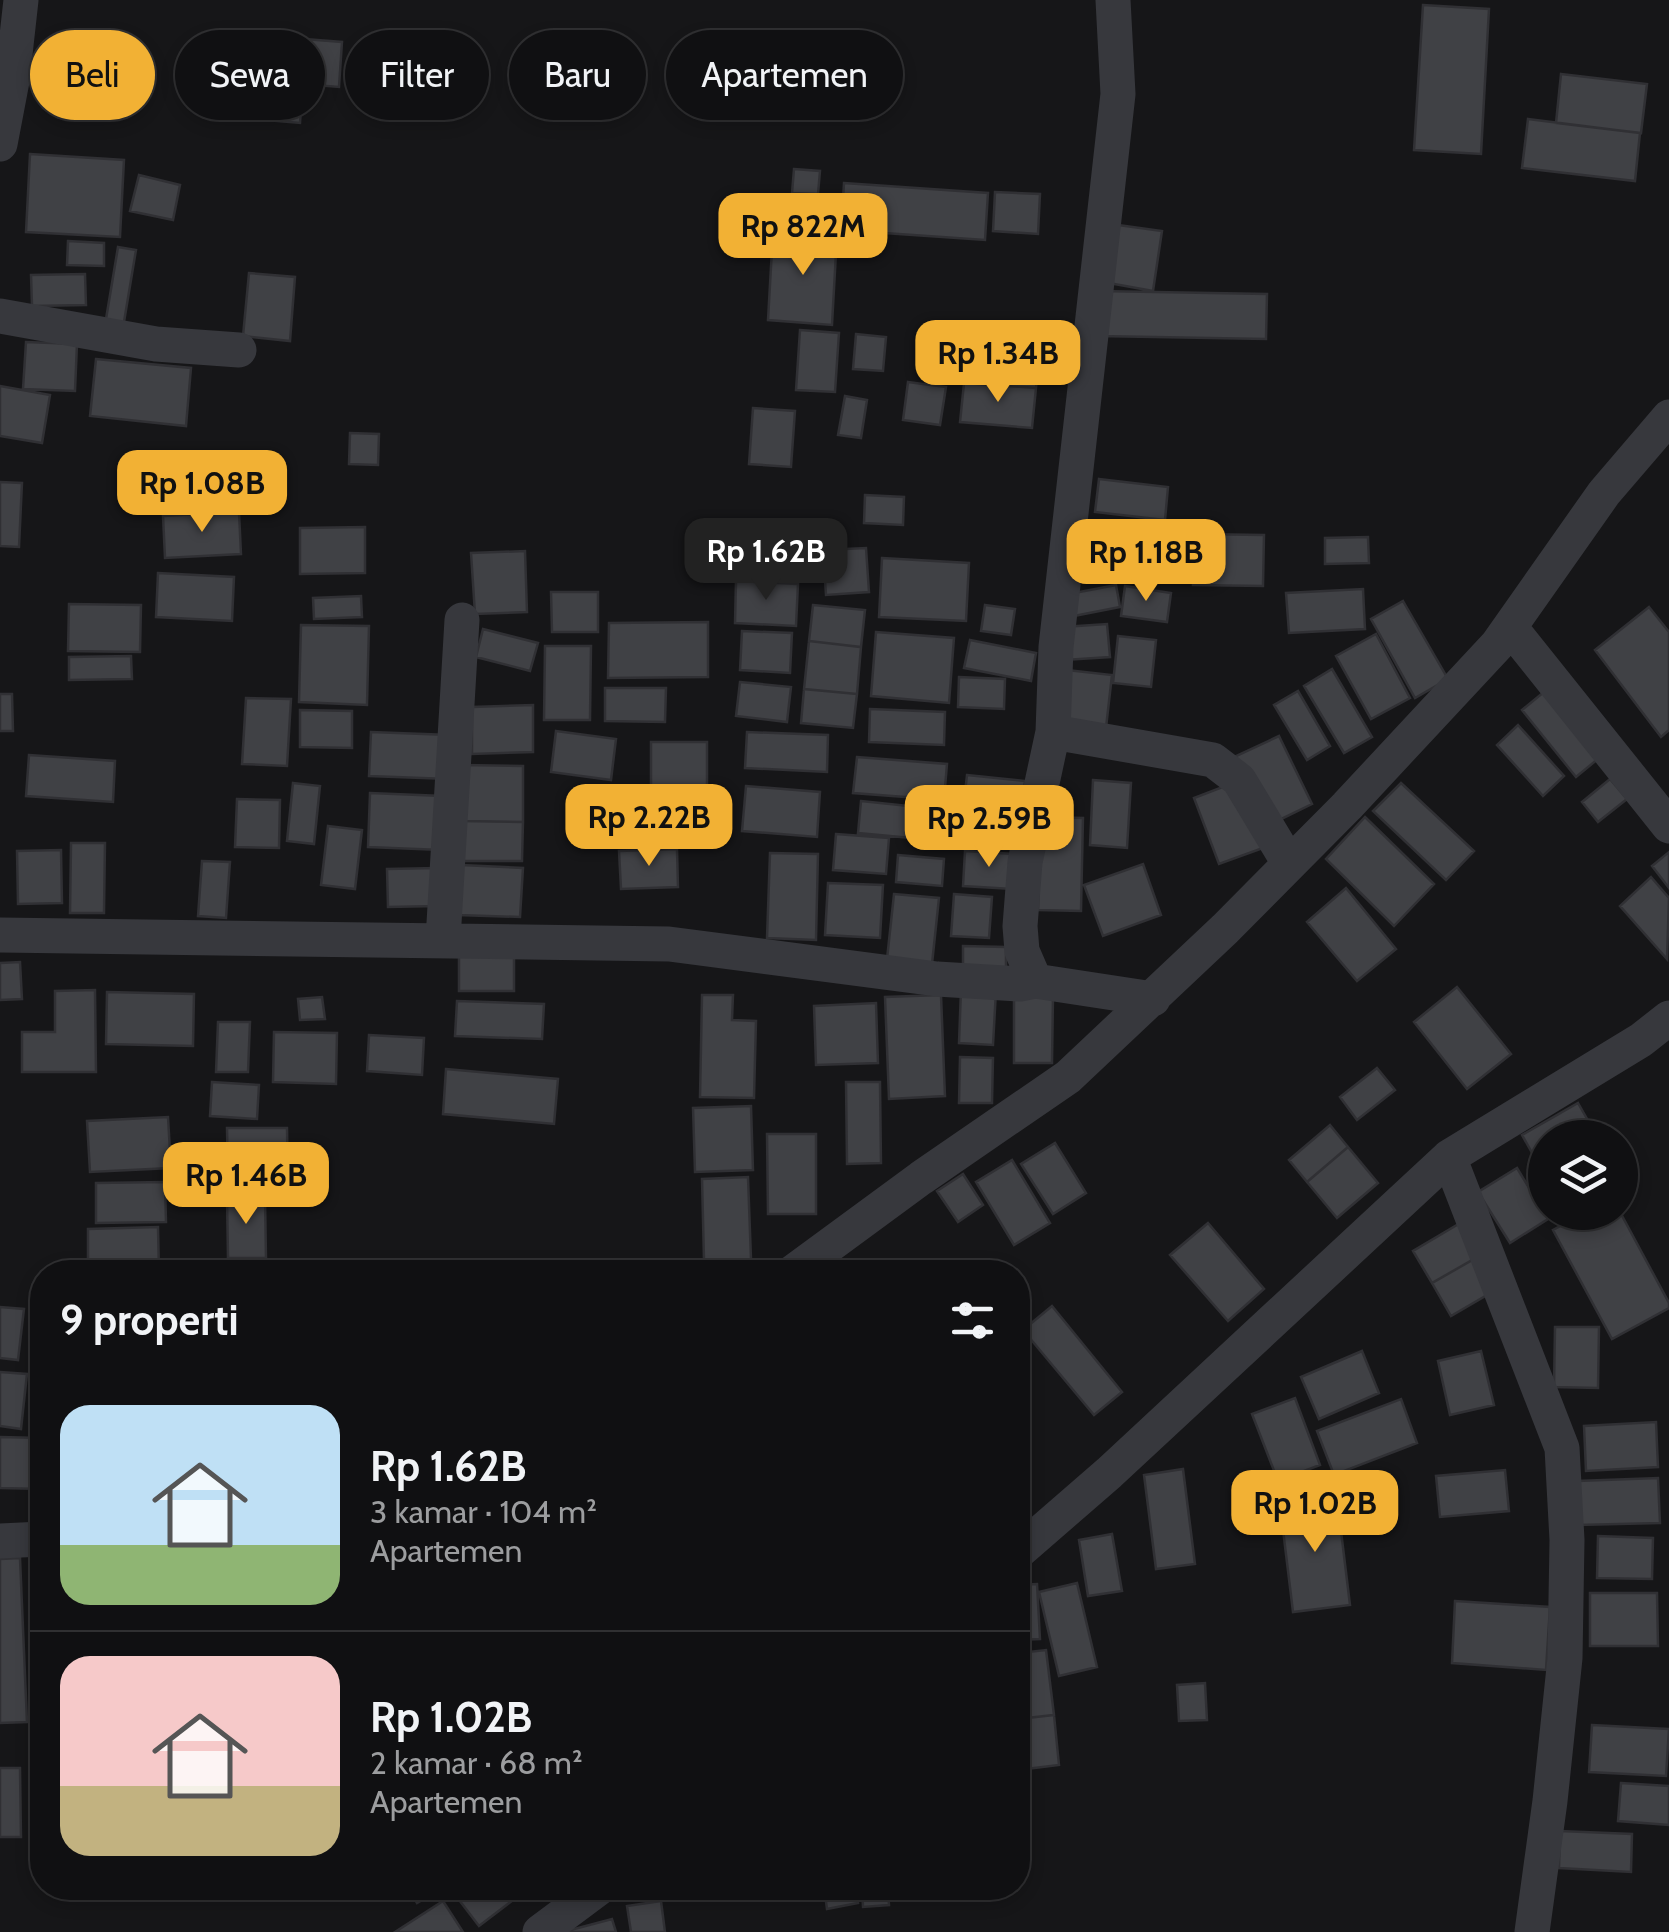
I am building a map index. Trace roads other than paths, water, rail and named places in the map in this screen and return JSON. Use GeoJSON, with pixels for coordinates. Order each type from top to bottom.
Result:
{"type":"FeatureCollection","features":[{"type":"Feature","properties":{"kind":"street"},"geometry":{"type":"LineString","coordinates":[[0,144],[21,0]]}},
{"type":"Feature","properties":{"kind":"street"},"geometry":{"type":"LineString","coordinates":[[1035,981],[1022,951],[1024,862],[1053,732],[1056,647],[1118,94],[1113,0]]}},
{"type":"Feature","properties":{"kind":"street"},"geometry":{"type":"LineString","coordinates":[[0,316],[156,344],[239,350]]}},
{"type":"Feature","properties":{"kind":"street"},"geometry":{"type":"LineString","coordinates":[[810,1260],[1068,1077],[1153,998],[1347,806],[1497,645],[1604,493],[1669,417]]}},
{"type":"Feature","properties":{"kind":"street"},"geometry":{"type":"LineString","coordinates":[[443,940],[462,620]]}},
{"type":"Feature","properties":{"kind":"street"},"geometry":{"type":"LineString","coordinates":[[1510,627],[1669,826]]}},
{"type":"Feature","properties":{"kind":"street"},"geometry":{"type":"LineString","coordinates":[[1053,732],[1212,760],[1240,780],[1288,863]]}},
{"type":"Feature","properties":{"kind":"street"},"geometry":{"type":"LineString","coordinates":[[0,936],[669,944],[937,979],[1020,984],[1035,981],[1153,998]]}},
{"type":"Feature","properties":{"kind":"street"},"geometry":{"type":"LineString","coordinates":[[1030,1541],[1450,1157],[1641,1040],[1669,1018]]}},
{"type":"Feature","properties":{"kind":"street"},"geometry":{"type":"LineString","coordinates":[[1450,1157],[1562,1448],[1567,1540],[1565,1658],[1532,1932]]}},
{"type":"Feature","properties":{"kind":"street"},"geometry":{"type":"LineString","coordinates":[[0,1541],[30,1540]]}},
{"type":"Feature","properties":{"kind":"street"},"geometry":{"type":"LineString","coordinates":[[540,1932],[582,1900]]}}]}
